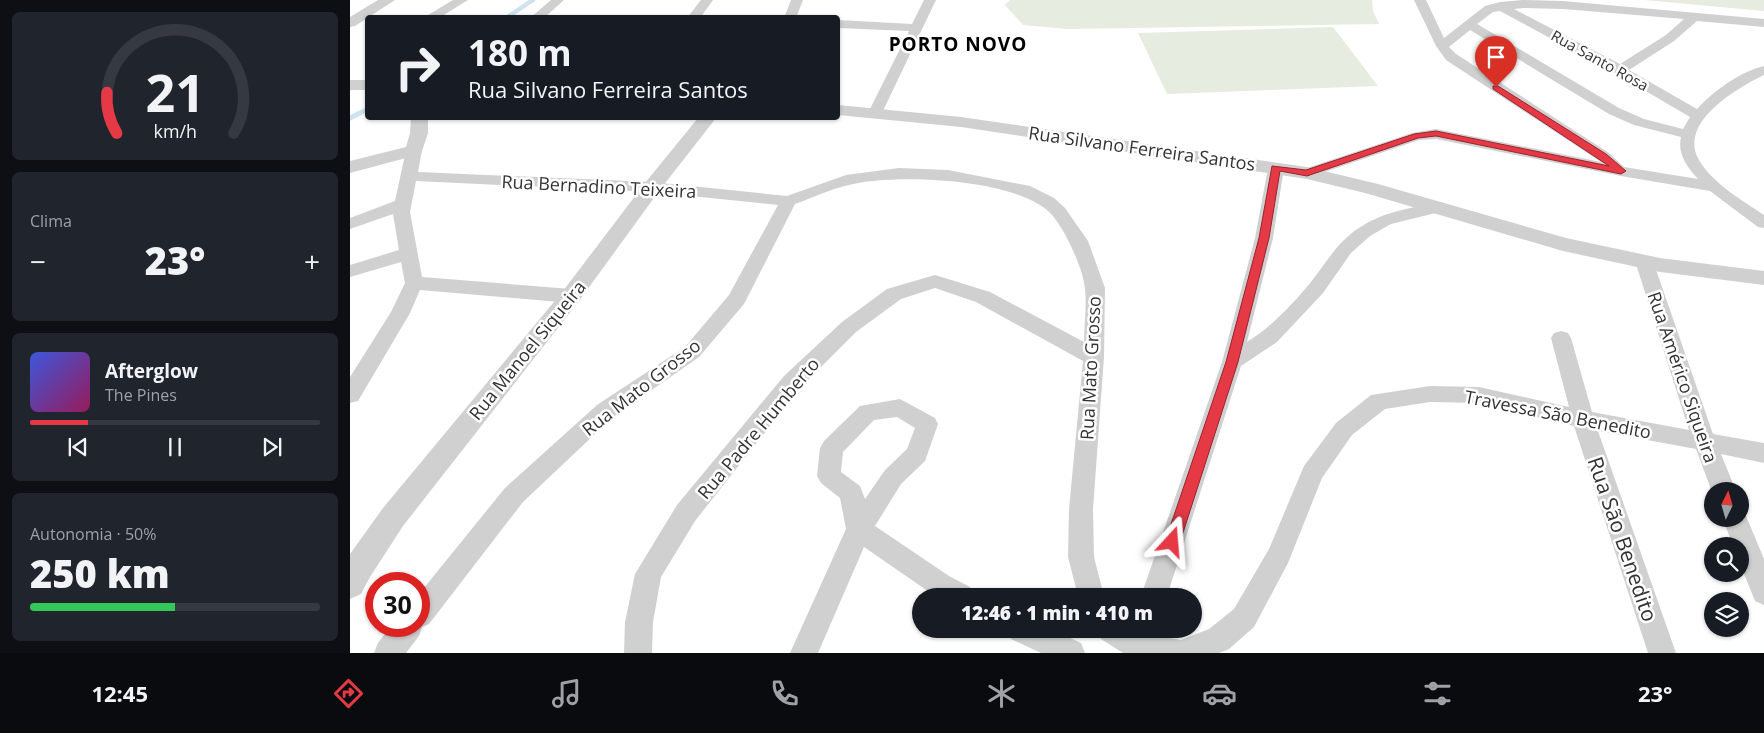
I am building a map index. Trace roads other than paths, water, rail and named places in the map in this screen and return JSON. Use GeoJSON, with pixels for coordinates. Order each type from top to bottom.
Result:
{"type":"FeatureCollection","features":[{"type":"Feature","properties":{"kind":"street"},"geometry":{"type":"LineString","coordinates":[[350,23],[388,0]]}},
{"type":"Feature","properties":{"kind":"street"},"geometry":{"type":"LineString","coordinates":[[434,15],[462,0]]}},
{"type":"Feature","properties":{"kind":"street"},"geometry":{"type":"LineString","coordinates":[[540,15],[558,0]]}},
{"type":"Feature","properties":{"kind":"street"},"geometry":{"type":"LineString","coordinates":[[695,15],[707,0]]}},
{"type":"Feature","properties":{"kind":"street"},"geometry":{"type":"LineString","coordinates":[[791,15],[797,0]]}},
{"type":"Feature","properties":{"kind":"street"},"geometry":{"type":"LineString","coordinates":[[875,113],[930,0]]}},
{"type":"Feature","properties":{"kind":"street"},"geometry":{"type":"LineString","coordinates":[[1420,0],[1442,46],[1451,57],[1465,68],[1603,156],[1621,171]]}},
{"type":"Feature","properties":{"kind":"street"},"geometry":{"type":"LineString","coordinates":[[1442,46],[1489,9],[1523,4],[1556,5],[1764,23]]}},
{"type":"Feature","properties":{"kind":"street","name":"Rua Santo Rosa"},"geometry":{"type":"LineString","coordinates":[[1500,6],[1620,70],[1698,116]]}},
{"type":"Feature","properties":{"kind":"street"},"geometry":{"type":"LineString","coordinates":[[1620,70],[1670,38],[1694,17]]}},
{"type":"Feature","properties":{"kind":"street"},"geometry":{"type":"LineString","coordinates":[[840,24],[917,28]]}},
{"type":"Feature","properties":{"kind":"street"},"geometry":{"type":"LineString","coordinates":[[1468,24],[1614,111],[1639,122],[1689,135]]}},
{"type":"Feature","properties":{"kind":"street"},"geometry":{"type":"LineString","coordinates":[[1764,70],[1734,84],[1698,116],[1689,135],[1687,147],[1691,159],[1714,187],[1764,223]]}},
{"type":"Feature","properties":{"kind":"street"},"geometry":{"type":"LineString","coordinates":[[350,85],[365,85]]}},
{"type":"Feature","properties":{"kind":"street","name":"Rua Silvano Ferreira Santos"},"geometry":{"type":"LineString","coordinates":[[840,110],[960,122],[1307,173],[1371,188],[1563,244],[1644,262],[1764,278]]}},
{"type":"Feature","properties":{"kind":"street"},"geometry":{"type":"LineString","coordinates":[[350,395],[400,313],[414,283],[401,212],[419,133],[419,120]]}},
{"type":"Feature","properties":{"kind":"street","name":"Rua Manoel Siqueira"},"geometry":{"type":"LineString","coordinates":[[350,584],[358,567],[393,517],[571,296],[652,186],[705,120]]}},
{"type":"Feature","properties":{"kind":"street"},"geometry":{"type":"LineString","coordinates":[[1307,173],[1417,136],[1436,134],[1621,171],[1714,187]]}},
{"type":"Feature","properties":{"kind":"street"},"geometry":{"type":"LineString","coordinates":[[350,167],[414,150]]}},
{"type":"Feature","properties":{"kind":"street"},"geometry":{"type":"LineString","coordinates":[[1157,588],[1232,362],[1264,238],[1276,168]]}},
{"type":"Feature","properties":{"kind":"street","name":"Rua Mato Grosso"},"geometry":{"type":"LineString","coordinates":[[430,601],[514,495],[605,411],[692,352],[737,300],[788,201],[846,180],[899,173],[948,175],[1033,194],[1048,202],[1059,212],[1079,241],[1095,288],[1094,357],[1080,509],[1081,557],[1089,588]]}},
{"type":"Feature","properties":{"kind":"street","name":"Rua Bernadino Teixeira"},"geometry":{"type":"LineString","coordinates":[[409,176],[652,186],[788,201]]}},
{"type":"Feature","properties":{"kind":"street"},"geometry":{"type":"LineString","coordinates":[[350,224],[403,204]]}},
{"type":"Feature","properties":{"kind":"street"},"geometry":{"type":"LineString","coordinates":[[1232,362],[1270,337],[1316,288],[1345,249],[1364,232],[1384,220],[1438,207]]}},
{"type":"Feature","properties":{"kind":"street"},"geometry":{"type":"LineString","coordinates":[[350,271],[409,253]]}},
{"type":"Feature","properties":{"kind":"street","name":"Rua Américo Siqueira"},"geometry":{"type":"LineString","coordinates":[[1644,262],[1704,441],[1720,482]]}},
{"type":"Feature","properties":{"kind":"street","name":"Rua Padre Humberto"},"geometry":{"type":"LineString","coordinates":[[638,653],[639,622],[648,574],[686,513],[792,382],[849,327],[894,294],[935,281],[983,297],[1094,357]]}},
{"type":"Feature","properties":{"kind":"street"},"geometry":{"type":"LineString","coordinates":[[414,283],[571,296]]}},
{"type":"Feature","properties":{"kind":"street","name":"Rua São Benedito"},"geometry":{"type":"LineString","coordinates":[[1561,338],[1583,419],[1662,653]]}},
{"type":"Feature","properties":{"kind":"street","name":"Travessa São Benedito"},"geometry":{"type":"LineString","coordinates":[[1185,653],[1219,639],[1244,618],[1280,555],[1312,473],[1344,429],[1379,401],[1430,394],[1479,395],[1583,419],[1764,453]]}},
{"type":"Feature","properties":{"kind":"street"},"geometry":{"type":"LineString","coordinates":[[804,653],[859,528],[894,477],[917,454],[928,424],[900,408],[868,412],[832,448],[830,476],[851,493],[859,528],[944,588]]}},
{"type":"Feature","properties":{"kind":"street"},"geometry":{"type":"LineString","coordinates":[[1739,528],[1764,592]]}},
{"type":"Feature","properties":{"kind":"street"},"geometry":{"type":"LineString","coordinates":[[388,653],[401,637]]}},
{"type":"Feature","properties":{"kind":"street"},"geometry":{"type":"LineString","coordinates":[[1040,638],[1071,653]]}},
{"type":"Feature","properties":{"kind":"street"},"geometry":{"type":"LineString","coordinates":[[1138,643],[1178,653]]}},
{"type":"Feature","properties":{"kind":"waterway"},"geometry":{"type":"LineString","coordinates":[[510,15],[533,0]]}},
{"type":"Feature","properties":{"kind":"waterway"},"geometry":{"type":"LineString","coordinates":[[350,118],[365,110]]}},
{"type":"Feature","properties":{"kind":"district","name":"PORTO NOVO"},"geometry":{"type":"Point","coordinates":[958,44]}}]}
